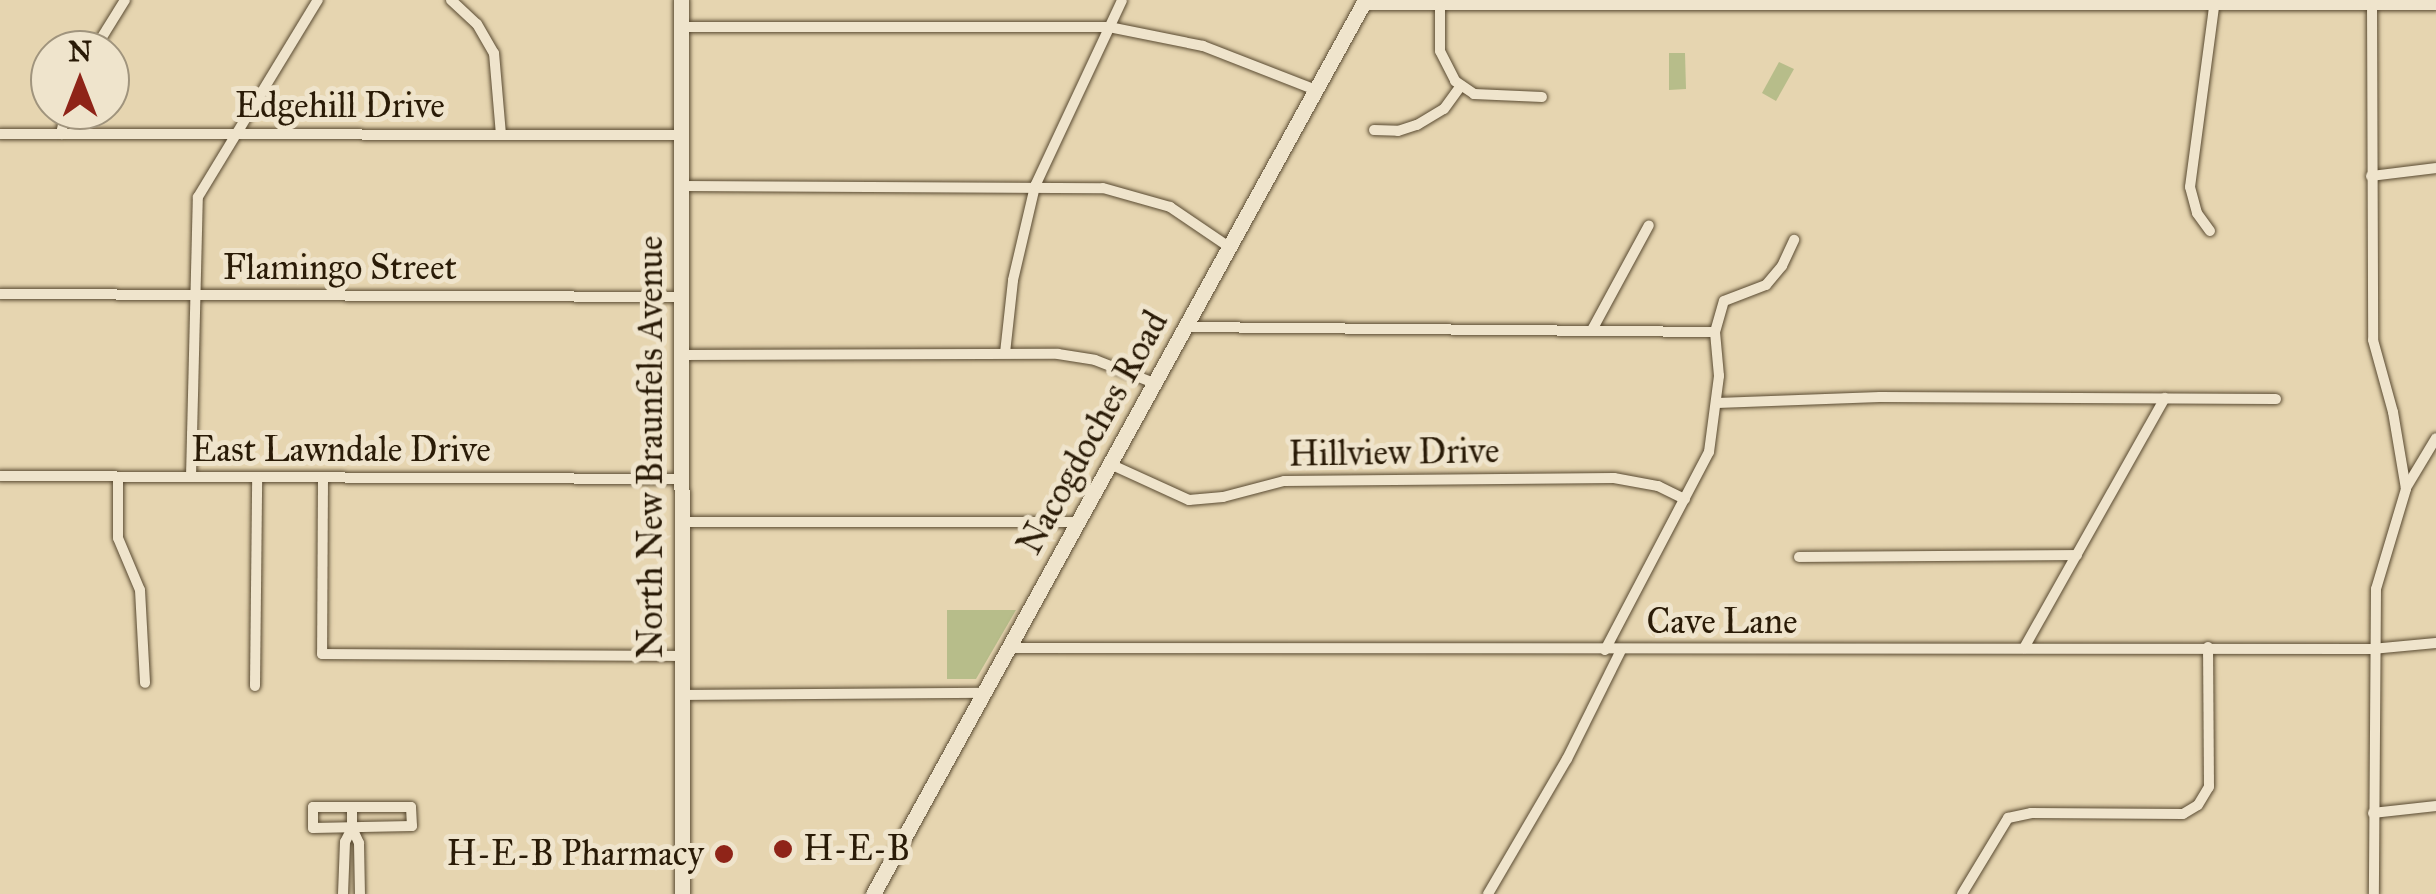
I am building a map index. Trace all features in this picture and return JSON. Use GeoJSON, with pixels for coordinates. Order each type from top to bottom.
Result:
{"type":"FeatureCollection","features":[{"type":"Feature","properties":{"kind":"main road","name":"North New Braunfels Avenue"},"geometry":{"type":"LineString","coordinates":[[681,0],[682,894]]}},
{"type":"Feature","properties":{"kind":"main road","name":"Nacogdoches Road"},"geometry":{"type":"LineString","coordinates":[[873,894],[1364,3]]}},
{"type":"Feature","properties":{"kind":"street"},"geometry":{"type":"LineString","coordinates":[[106,30],[125,0]]}},
{"type":"Feature","properties":{"kind":"street"},"geometry":{"type":"LineString","coordinates":[[191,477],[192,295],[198,198],[318,0]]}},
{"type":"Feature","properties":{"kind":"street"},"geometry":{"type":"LineString","coordinates":[[451,0],[477,24],[494,52],[501,134]]}},
{"type":"Feature","properties":{"kind":"street"},"geometry":{"type":"LineString","coordinates":[[1005,353],[1013,280],[1036,186],[1122,0]]}},
{"type":"Feature","properties":{"kind":"street"},"geometry":{"type":"LineString","coordinates":[[1364,3],[2436,5]]}},
{"type":"Feature","properties":{"kind":"street"},"geometry":{"type":"LineString","coordinates":[[2372,4],[2374,350],[2394,412],[2406,489]]}},
{"type":"Feature","properties":{"kind":"street"},"geometry":{"type":"LineString","coordinates":[[2207,5],[2190,176],[2192,202],[2210,230]]}},
{"type":"Feature","properties":{"kind":"street"},"geometry":{"type":"LineString","coordinates":[[1440,6],[1440,51],[1444,65],[1461,86],[1489,96],[1542,97]]}},
{"type":"Feature","properties":{"kind":"street"},"geometry":{"type":"LineString","coordinates":[[681,28],[1109,27],[1204,46],[1316,90]]}},
{"type":"Feature","properties":{"kind":"street"},"geometry":{"type":"LineString","coordinates":[[1374,130],[1398,131],[1417,125],[1444,108],[1461,86]]}},
{"type":"Feature","properties":{"kind":"street"},"geometry":{"type":"LineString","coordinates":[[61,134],[62,130]]}},
{"type":"Feature","properties":{"kind":"street","name":"Edgehill Drive"},"geometry":{"type":"LineString","coordinates":[[0,134],[680,135]]}},
{"type":"Feature","properties":{"kind":"street"},"geometry":{"type":"LineString","coordinates":[[2372,176],[2436,168]]}},
{"type":"Feature","properties":{"kind":"street"},"geometry":{"type":"LineString","coordinates":[[682,186],[1104,188],[1148,198],[1190,218],[1229,247]]}},
{"type":"Feature","properties":{"kind":"street"},"geometry":{"type":"LineString","coordinates":[[1592,330],[1649,225]]}},
{"type":"Feature","properties":{"kind":"street"},"geometry":{"type":"LineString","coordinates":[[1605,650],[1710,452],[1719,356],[1715,332],[1724,302],[1766,285],[1782,266],[1794,240]]}},
{"type":"Feature","properties":{"kind":"street","name":"Flamingo Street"},"geometry":{"type":"LineString","coordinates":[[0,294],[680,297]]}},
{"type":"Feature","properties":{"kind":"street"},"geometry":{"type":"LineString","coordinates":[[1186,327],[1715,332]]}},
{"type":"Feature","properties":{"kind":"street"},"geometry":{"type":"LineString","coordinates":[[680,354],[1077,356],[1154,383]]}},
{"type":"Feature","properties":{"kind":"street"},"geometry":{"type":"LineString","coordinates":[[1716,404],[1880,397],[2276,399]]}},
{"type":"Feature","properties":{"kind":"street"},"geometry":{"type":"LineString","coordinates":[[2024,648],[2165,398]]}},
{"type":"Feature","properties":{"kind":"street"},"geometry":{"type":"LineString","coordinates":[[2374,894],[2372,649],[2379,573],[2406,489],[2436,438]]}},
{"type":"Feature","properties":{"kind":"street","name":"Hillview Drive"},"geometry":{"type":"LineString","coordinates":[[1110,464],[1190,500],[1223,497],[1284,481],[1594,478],[1634,480],[1685,499]]}},
{"type":"Feature","properties":{"kind":"street","name":"East Lawndale Drive"},"geometry":{"type":"LineString","coordinates":[[0,476],[681,479]]}},
{"type":"Feature","properties":{"kind":"street"},"geometry":{"type":"LineString","coordinates":[[118,477],[118,538],[140,590],[145,683]]}},
{"type":"Feature","properties":{"kind":"street"},"geometry":{"type":"LineString","coordinates":[[255,686],[257,478]]}},
{"type":"Feature","properties":{"kind":"street"},"geometry":{"type":"LineString","coordinates":[[323,478],[322,654],[682,656]]}},
{"type":"Feature","properties":{"kind":"street"},"geometry":{"type":"LineString","coordinates":[[681,522],[1078,522]]}},
{"type":"Feature","properties":{"kind":"street"},"geometry":{"type":"LineString","coordinates":[[1799,557],[2077,556]]}},
{"type":"Feature","properties":{"kind":"street","name":"Cave Lane"},"geometry":{"type":"LineString","coordinates":[[1008,648],[2372,649],[2436,643]]}},
{"type":"Feature","properties":{"kind":"street"},"geometry":{"type":"LineString","coordinates":[[1962,894],[2008,818],[2031,813],[2183,814],[2198,806],[2209,787],[2208,647]]}},
{"type":"Feature","properties":{"kind":"street"},"geometry":{"type":"LineString","coordinates":[[1488,894],[1567,758],[1621,650]]}},
{"type":"Feature","properties":{"kind":"street"},"geometry":{"type":"LineString","coordinates":[[681,695],[984,693]]}},
{"type":"Feature","properties":{"kind":"street"},"geometry":{"type":"LineString","coordinates":[[2373,813],[2436,806]]}},
{"type":"Feature","properties":{"kind":"street"},"geometry":{"type":"LineString","coordinates":[[313,807],[352,807],[411,807],[412,826],[313,828],[313,807]]}},
{"type":"Feature","properties":{"kind":"street"},"geometry":{"type":"LineString","coordinates":[[343,894],[352,807]]}},
{"type":"Feature","properties":{"kind":"street"},"geometry":{"type":"LineString","coordinates":[[387,807],[388,828]]}},
{"type":"Feature","properties":{"kind":"street"},"geometry":{"type":"LineString","coordinates":[[352,828],[359,842],[360,894]]}},
{"type":"Feature","properties":{"kind":"street"},"geometry":{"type":"LineString","coordinates":[[344,858],[359,859]]}},
{"type":"Feature","properties":{"kind":"green space"},"geometry":{"type":"Polygon","coordinates":[[[1669,53],[1685,53],[1686,89],[1669,90],[1669,53]]]}},
{"type":"Feature","properties":{"kind":"green space"},"geometry":{"type":"Polygon","coordinates":[[[1779,62],[1794,69],[1776,101],[1762,93],[1779,62]]]}},
{"type":"Feature","properties":{"kind":"green space"},"geometry":{"type":"Polygon","coordinates":[[[947,610],[1016,610],[976,679],[947,679],[947,610]]]}},
{"type":"Feature","properties":{"kind":"place","name":"H-E-B"},"geometry":{"type":"Point","coordinates":[783,849]}},
{"type":"Feature","properties":{"kind":"place","name":"H-E-B Pharmacy"},"geometry":{"type":"Point","coordinates":[724,854]}}]}
